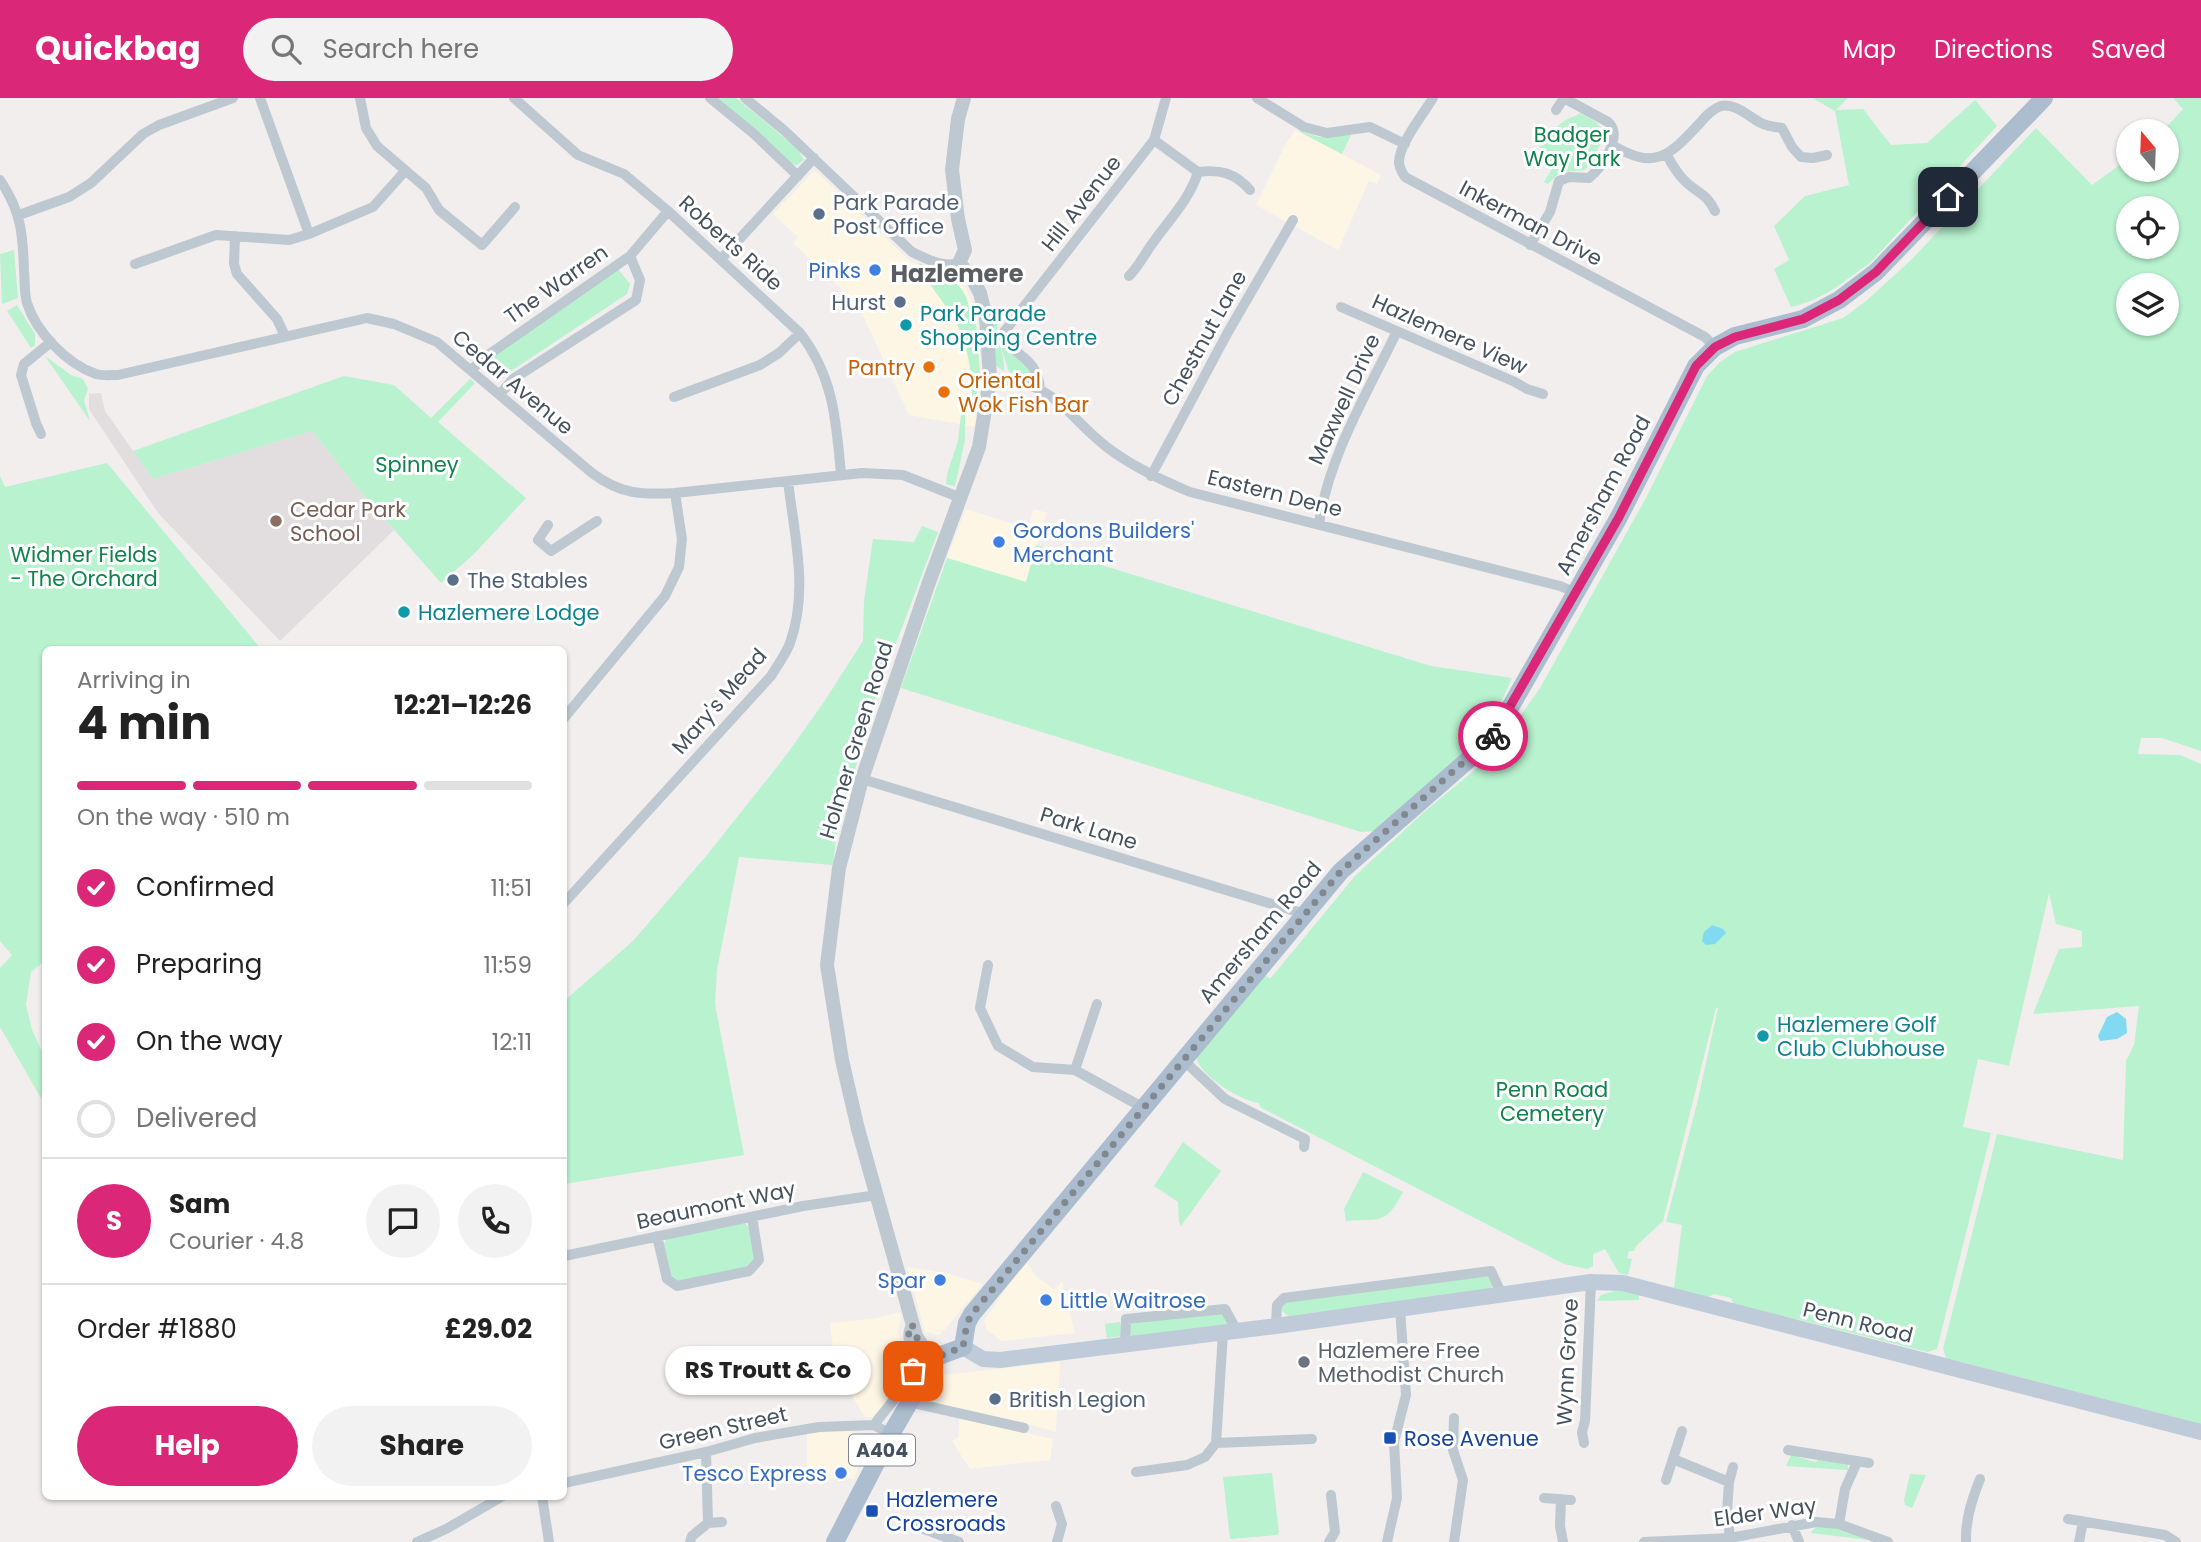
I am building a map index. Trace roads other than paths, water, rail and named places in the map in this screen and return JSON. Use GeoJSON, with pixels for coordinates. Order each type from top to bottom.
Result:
{"type":"FeatureCollection","features":[{"type":"Feature","properties":{"kind":"main road","name":"Amersham Road"},"geometry":{"type":"LineString","coordinates":[[963,1347],[967,1323],[972,1314],[1341,871],[1492,739],[1577,593],[1696,366],[1715,347],[1735,337],[1803,319],[1839,300],[1876,272],[2044,98]]}},
{"type":"Feature","properties":{"kind":"main road","name":"Penn Road"},"geometry":{"type":"LineString","coordinates":[[963,1347],[983,1359],[1000,1360],[1276,1326],[1591,1282],[1623,1283],[2201,1432]]}},
{"type":"Feature","properties":{"kind":"main road"},"geometry":{"type":"LineString","coordinates":[[931,1359],[963,1347]]}},
{"type":"Feature","properties":{"kind":"main road","name":"A404"},"geometry":{"type":"LineString","coordinates":[[835,1542],[891,1433],[928,1372],[931,1359]]}},
{"type":"Feature","properties":{"kind":"street"},"geometry":{"type":"LineString","coordinates":[[19,215],[69,197],[91,183],[143,134],[159,125],[233,98]]}},
{"type":"Feature","properties":{"kind":"street"},"geometry":{"type":"LineString","coordinates":[[260,98],[309,234]]}},
{"type":"Feature","properties":{"kind":"street"},"geometry":{"type":"LineString","coordinates":[[360,98],[366,128],[377,146],[426,188],[439,210],[480,248],[514,207]]}},
{"type":"Feature","properties":{"kind":"street","name":"Roberts Ride"},"geometry":{"type":"LineString","coordinates":[[514,98],[578,155],[624,174],[800,333],[816,354],[829,386],[841,474]]}},
{"type":"Feature","properties":{"kind":"street"},"geometry":{"type":"LineString","coordinates":[[710,98],[754,134],[798,176]]}},
{"type":"Feature","properties":{"kind":"street"},"geometry":{"type":"LineString","coordinates":[[745,98],[912,252],[933,262],[946,264],[959,263],[965,250],[952,170],[958,119],[964,98]]}},
{"type":"Feature","properties":{"kind":"street","name":"Hill Avenue"},"geometry":{"type":"LineString","coordinates":[[1040,390],[1039,374],[1005,342],[1004,332],[1154,140],[1166,98]]}},
{"type":"Feature","properties":{"kind":"street"},"geometry":{"type":"LineString","coordinates":[[1257,98],[1304,127],[1327,133],[1370,127],[1405,144],[1433,98]]}},
{"type":"Feature","properties":{"kind":"street"},"geometry":{"type":"LineString","coordinates":[[1530,245],[1550,212],[1559,181],[1569,177],[1588,178],[1595,173],[1612,145],[1615,134],[1613,126],[1608,122],[1564,98],[1556,110]]}},
{"type":"Feature","properties":{"kind":"street"},"geometry":{"type":"LineString","coordinates":[[1612,145],[1632,157],[1654,158],[1667,155],[1711,111],[1723,106],[1733,107],[1763,125],[1782,128],[1792,148],[1801,157],[1827,155]]}},
{"type":"Feature","properties":{"kind":"street"},"geometry":{"type":"LineString","coordinates":[[1154,140],[1198,172],[1218,169],[1251,190]]}},
{"type":"Feature","properties":{"kind":"street","name":"Inkerman Drive"},"geometry":{"type":"LineString","coordinates":[[1405,144],[1399,160],[1405,177],[1705,337],[1715,347]]}},
{"type":"Feature","properties":{"kind":"street"},"geometry":{"type":"LineString","coordinates":[[1667,155],[1672,166],[1688,184],[1708,198],[1714,211]]}},
{"type":"Feature","properties":{"kind":"street"},"geometry":{"type":"LineString","coordinates":[[721,259],[814,159]]}},
{"type":"Feature","properties":{"kind":"street"},"geometry":{"type":"LineString","coordinates":[[135,264],[216,235],[289,240],[309,234],[373,207],[405,171]]}},
{"type":"Feature","properties":{"kind":"street"},"geometry":{"type":"LineString","coordinates":[[1129,276],[1140,265],[1194,186],[1198,172]]}},
{"type":"Feature","properties":{"kind":"street","name":"Cedar Avenue"},"geometry":{"type":"LineString","coordinates":[[0,180],[12,197],[19,215],[26,300],[34,320],[65,355],[98,375],[118,375],[367,318],[394,324],[438,342],[606,483],[621,490],[645,495],[674,493],[862,472],[902,475],[961,498]]}},
{"type":"Feature","properties":{"kind":"street","name":"The Warren"},"geometry":{"type":"LineString","coordinates":[[472,369],[630,256],[668,211]]}},
{"type":"Feature","properties":{"kind":"street","name":"Chestnut Lane"},"geometry":{"type":"LineString","coordinates":[[1151,476],[1228,332],[1293,220]]}},
{"type":"Feature","properties":{"kind":"street"},"geometry":{"type":"LineString","coordinates":[[235,236],[234,264],[237,274],[277,319],[285,335]]}},
{"type":"Feature","properties":{"kind":"street","name":"The Warren"},"geometry":{"type":"LineString","coordinates":[[500,394],[513,379],[636,300],[640,280],[630,256]]}},
{"type":"Feature","properties":{"kind":"street","name":"Holmer Green Road"},"geometry":{"type":"LineString","coordinates":[[931,1359],[916,1336],[912,1324],[877,1195],[842,1060],[827,965],[839,868],[862,779],[979,447],[990,378],[986,317],[980,293],[971,276],[959,263]]}},
{"type":"Feature","properties":{"kind":"street","name":"Hazlemere View"},"geometry":{"type":"LineString","coordinates":[[1341,307],[1527,389],[1544,394]]}},
{"type":"Feature","properties":{"kind":"street","name":"Maxwell Drive"},"geometry":{"type":"LineString","coordinates":[[1319,524],[1322,500],[1332,467],[1397,331]]}},
{"type":"Feature","properties":{"kind":"street"},"geometry":{"type":"LineString","coordinates":[[674,397],[760,365],[779,353],[800,333]]}},
{"type":"Feature","properties":{"kind":"street"},"geometry":{"type":"LineString","coordinates":[[41,434],[21,375],[24,364],[51,342]]}},
{"type":"Feature","properties":{"kind":"street","name":"Eastern Dene"},"geometry":{"type":"LineString","coordinates":[[990,378],[1009,379],[1040,390],[1061,403],[1107,447],[1151,476],[1190,492],[1560,586],[1577,593]]}},
{"type":"Feature","properties":{"kind":"street","name":"Mary's Mead"},"geometry":{"type":"LineString","coordinates":[[567,900],[771,676],[790,645],[799,608],[800,584],[788,481]]}},
{"type":"Feature","properties":{"kind":"street"},"geometry":{"type":"LineString","coordinates":[[567,714],[665,596],[679,567],[682,539],[674,493]]}},
{"type":"Feature","properties":{"kind":"street"},"geometry":{"type":"LineString","coordinates":[[548,525],[538,540],[551,551],[597,521]]}},
{"type":"Feature","properties":{"kind":"street","name":"Park Lane"},"geometry":{"type":"LineString","coordinates":[[862,779],[1305,914]]}},
{"type":"Feature","properties":{"kind":"street"},"geometry":{"type":"LineString","coordinates":[[988,965],[980,1008],[998,1046],[1033,1067],[1075,1070],[1142,1107]]}},
{"type":"Feature","properties":{"kind":"street"},"geometry":{"type":"LineString","coordinates":[[1075,1070],[1097,1004]]}},
{"type":"Feature","properties":{"kind":"street"},"geometry":{"type":"LineString","coordinates":[[1182,1059],[1225,1099],[1305,1139],[1304,1147]]}},
{"type":"Feature","properties":{"kind":"street","name":"Beaumont Way"},"geometry":{"type":"LineString","coordinates":[[567,1255],[803,1206],[877,1195]]}},
{"type":"Feature","properties":{"kind":"street"},"geometry":{"type":"LineString","coordinates":[[657,1236],[667,1279],[677,1286],[749,1271],[759,1260],[752,1217]]}},
{"type":"Feature","properties":{"kind":"street"},"geometry":{"type":"LineString","coordinates":[[1276,1326],[1277,1305],[1283,1298],[1491,1271],[1502,1295]]}},
{"type":"Feature","properties":{"kind":"street","name":"Wynn Grove"},"geometry":{"type":"LineString","coordinates":[[1584,1443],[1582,1432],[1585,1421],[1591,1282]]}},
{"type":"Feature","properties":{"kind":"street"},"geometry":{"type":"LineString","coordinates":[[1400,1308],[1406,1395],[1394,1442],[1397,1498],[1388,1540],[1402,1542]]}},
{"type":"Feature","properties":{"kind":"street"},"geometry":{"type":"LineString","coordinates":[[1125,1345],[1126,1320],[1225,1309],[1230,1331],[1216,1443],[1205,1457],[1187,1465],[1136,1472]]}},
{"type":"Feature","properties":{"kind":"street"},"geometry":{"type":"LineString","coordinates":[[874,1425],[913,1371],[914,1359],[908,1336],[912,1324]]}},
{"type":"Feature","properties":{"kind":"street"},"geometry":{"type":"LineString","coordinates":[[909,1402],[1024,1428]]}},
{"type":"Feature","properties":{"kind":"street"},"geometry":{"type":"LineString","coordinates":[[1454,1418],[1453,1450],[1462,1480],[1454,1542]]}},
{"type":"Feature","properties":{"kind":"street","name":"Green Street"},"geometry":{"type":"LineString","coordinates":[[567,1482],[706,1452],[755,1438],[818,1427],[874,1425],[891,1433]]}},
{"type":"Feature","properties":{"kind":"street"},"geometry":{"type":"LineString","coordinates":[[1667,1480],[1682,1431]]}},
{"type":"Feature","properties":{"kind":"street"},"geometry":{"type":"LineString","coordinates":[[1216,1443],[1312,1439]]}},
{"type":"Feature","properties":{"kind":"street"},"geometry":{"type":"LineString","coordinates":[[1788,1450],[1863,1462],[1845,1489],[1839,1524]]}},
{"type":"Feature","properties":{"kind":"street"},"geometry":{"type":"LineString","coordinates":[[706,1452],[708,1522]]}},
{"type":"Feature","properties":{"kind":"street"},"geometry":{"type":"LineString","coordinates":[[1673,1460],[1729,1482]]}},
{"type":"Feature","properties":{"kind":"street"},"geometry":{"type":"LineString","coordinates":[[1730,1538],[1727,1512],[1733,1467]]}},
{"type":"Feature","properties":{"kind":"street"},"geometry":{"type":"LineString","coordinates":[[1966,1542],[1970,1507],[1980,1479]]}},
{"type":"Feature","properties":{"kind":"street"},"geometry":{"type":"LineString","coordinates":[[1329,1542],[1335,1532],[1331,1495]]}},
{"type":"Feature","properties":{"kind":"street"},"geometry":{"type":"LineString","coordinates":[[1545,1498],[1566,1500],[1560,1526],[1563,1542]]}},
{"type":"Feature","properties":{"kind":"street"},"geometry":{"type":"LineString","coordinates":[[417,1542],[446,1530],[495,1500]]}},
{"type":"Feature","properties":{"kind":"street"},"geometry":{"type":"LineString","coordinates":[[543,1500],[549,1542]]}},
{"type":"Feature","properties":{"kind":"street"},"geometry":{"type":"LineString","coordinates":[[1056,1506],[1062,1524],[1057,1542]]}},
{"type":"Feature","properties":{"kind":"street"},"geometry":{"type":"LineString","coordinates":[[2068,1519],[2165,1535],[2176,1542]]}},
{"type":"Feature","properties":{"kind":"street"},"geometry":{"type":"LineString","coordinates":[[690,1542],[692,1536],[708,1522],[722,1522]]}},
{"type":"Feature","properties":{"kind":"street","name":"Elder Way"},"geometry":{"type":"LineString","coordinates":[[1644,1542],[1730,1538],[1816,1522],[1839,1524],[1888,1542]]}},
{"type":"Feature","properties":{"kind":"street"},"geometry":{"type":"LineString","coordinates":[[2079,1542],[2083,1522]]}},
{"type":"Feature","properties":{"kind":"street"},"geometry":{"type":"LineString","coordinates":[[913,1525],[959,1542]]}},
{"type":"Feature","properties":{"kind":"street"},"geometry":{"type":"LineString","coordinates":[[1792,1525],[1799,1542]]}},
{"type":"Feature","properties":{"kind":"water"},"geometry":{"type":"Polygon","coordinates":[[[1712,925],[1726,933],[1715,944],[1706,945],[1702,941],[1704,932],[1712,925]]]}},
{"type":"Feature","properties":{"kind":"water"},"geometry":{"type":"Polygon","coordinates":[[[2117,1012],[2126,1019],[2127,1033],[2117,1039],[2100,1041],[2098,1036],[2107,1017],[2117,1012]]]}},
{"type":"Feature","properties":{"kind":"place","name":"Park Parade Post Office"},"geometry":{"type":"Point","coordinates":[819,214]}},
{"type":"Feature","properties":{"kind":"place","name":"Pinks"},"geometry":{"type":"Point","coordinates":[875,270]}},
{"type":"Feature","properties":{"kind":"place","name":"Hurst"},"geometry":{"type":"Point","coordinates":[900,302]}},
{"type":"Feature","properties":{"kind":"place","name":"Park Parade Shopping Centre"},"geometry":{"type":"Point","coordinates":[906,325]}},
{"type":"Feature","properties":{"kind":"place","name":"Pantry"},"geometry":{"type":"Point","coordinates":[929,367]}},
{"type":"Feature","properties":{"kind":"place","name":"Oriental Wok Fish Bar"},"geometry":{"type":"Point","coordinates":[944,392]}},
{"type":"Feature","properties":{"kind":"place","name":"Cedar Park School"},"geometry":{"type":"Point","coordinates":[276,521]}},
{"type":"Feature","properties":{"kind":"place","name":"Gordons Builders' Merchant"},"geometry":{"type":"Point","coordinates":[999,542]}},
{"type":"Feature","properties":{"kind":"place","name":"The Stables"},"geometry":{"type":"Point","coordinates":[453,580]}},
{"type":"Feature","properties":{"kind":"place","name":"Hazlemere Lodge"},"geometry":{"type":"Point","coordinates":[404,612]}},
{"type":"Feature","properties":{"kind":"place","name":"Hazlemere Golf Club Clubhouse"},"geometry":{"type":"Point","coordinates":[1763,1036]}},
{"type":"Feature","properties":{"kind":"place","name":"Spar"},"geometry":{"type":"Point","coordinates":[940,1280]}},
{"type":"Feature","properties":{"kind":"place","name":"Little Waitrose"},"geometry":{"type":"Point","coordinates":[1046,1300]}},
{"type":"Feature","properties":{"kind":"place","name":"Hazlemere Free Methodist Church"},"geometry":{"type":"Point","coordinates":[1304,1362]}},
{"type":"Feature","properties":{"kind":"place","name":"RS Troutt & Co"},"geometry":{"type":"Point","coordinates":[913,1371]}},
{"type":"Feature","properties":{"kind":"place","name":"British Legion"},"geometry":{"type":"Point","coordinates":[995,1399]}},
{"type":"Feature","properties":{"kind":"place","name":"Rose Avenue"},"geometry":{"type":"Point","coordinates":[1390,1438]}},
{"type":"Feature","properties":{"kind":"place","name":"Tesco Express"},"geometry":{"type":"Point","coordinates":[841,1473]}},
{"type":"Feature","properties":{"kind":"place","name":"Hazlemere Crossroads"},"geometry":{"type":"Point","coordinates":[872,1511]}},
{"type":"Feature","properties":{"kind":"district","name":"Hazlemere"},"geometry":{"type":"Point","coordinates":[957,273]}},
{"type":"Feature","properties":{"kind":"park label","name":"Badger Way Park"},"geometry":{"type":"Point","coordinates":[1572,146]}},
{"type":"Feature","properties":{"kind":"park label","name":"Spinney"},"geometry":{"type":"Point","coordinates":[417,464]}},
{"type":"Feature","properties":{"kind":"park label","name":"Widmer Fields - The Orchard"},"geometry":{"type":"Point","coordinates":[84,566]}},
{"type":"Feature","properties":{"kind":"park label","name":"Penn Road Cemetery"},"geometry":{"type":"Point","coordinates":[1552,1101]}}]}
